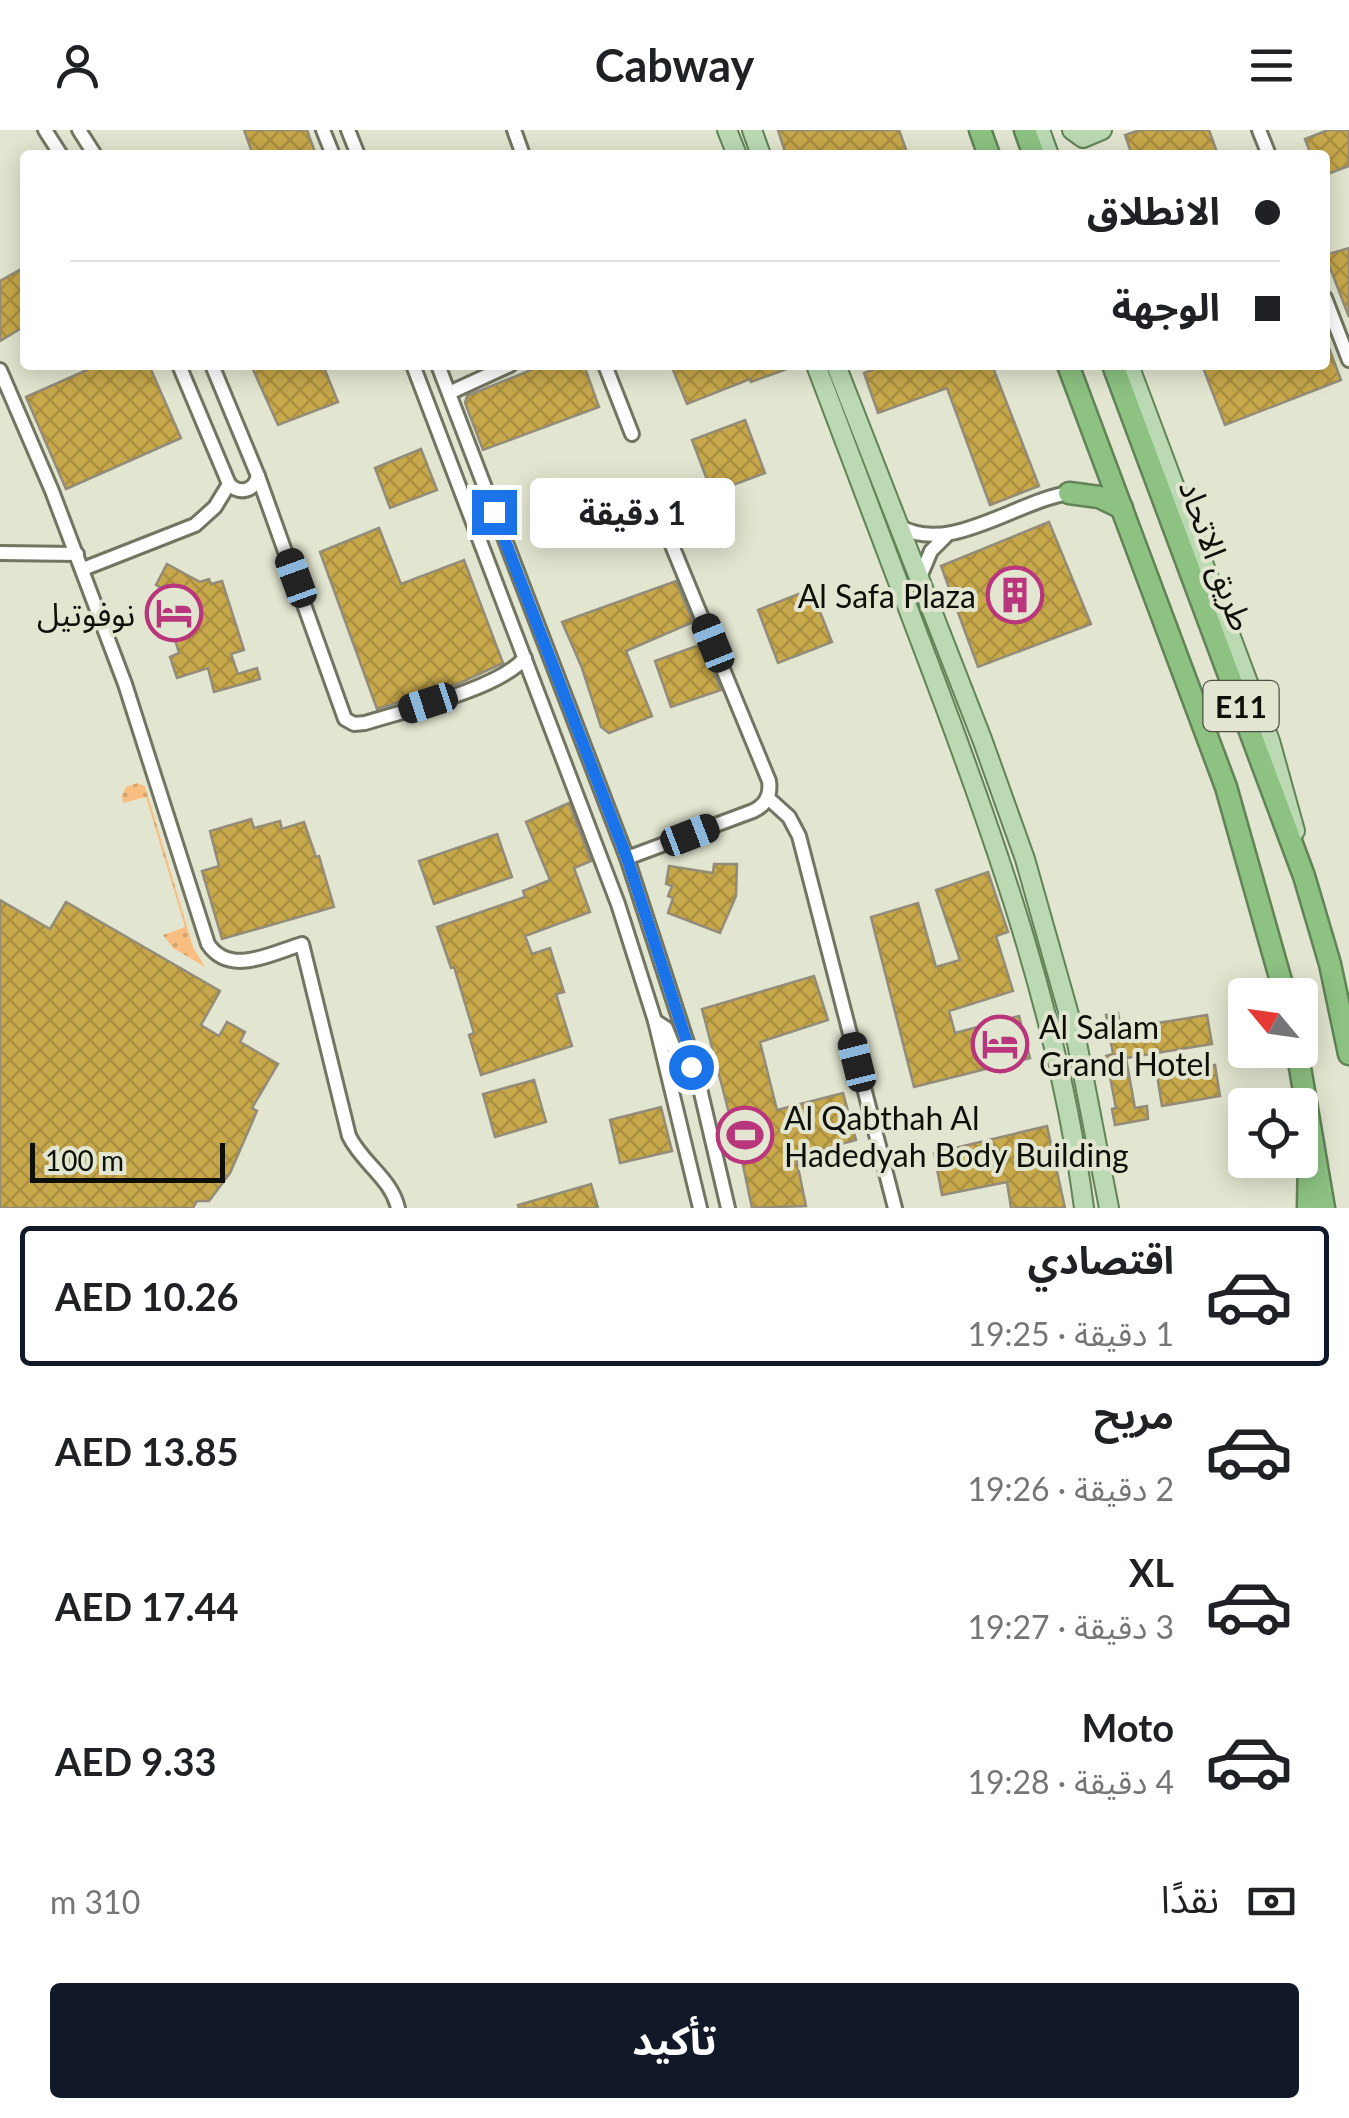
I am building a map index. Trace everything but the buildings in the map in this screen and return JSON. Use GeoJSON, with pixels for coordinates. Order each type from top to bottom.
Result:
{"type":"FeatureCollection","features":[{"type":"Feature","properties":{"kind":"highway","name":"E11"},"geometry":{"type":"LineString","coordinates":[[1070,370],[1226,787],[1280,978]]}},
{"type":"Feature","properties":{"kind":"highway","name":"طريق الاتحاد"},"geometry":{"type":"LineString","coordinates":[[1115,370],[1304,876],[1330,964],[1349,1054]]}},
{"type":"Feature","properties":{"kind":"highway"},"geometry":{"type":"LineString","coordinates":[[1069,494],[1098,497],[1122,508]]}},
{"type":"Feature","properties":{"kind":"highway"},"geometry":{"type":"LineString","coordinates":[[1318,1165],[1324,1208]]}},
{"type":"Feature","properties":{"kind":"highway"},"geometry":{"type":"LineString","coordinates":[[1307,1178],[1308,1208]]}},
{"type":"Feature","properties":{"kind":"main road"},"geometry":{"type":"LineString","coordinates":[[1072,130],[1083,138],[1104,130]]}},
{"type":"Feature","properties":{"kind":"main road"},"geometry":{"type":"LineString","coordinates":[[818,370],[1018,910],[1058,1062],[1084,1208]]}},
{"type":"Feature","properties":{"kind":"main road"},"geometry":{"type":"LineString","coordinates":[[838,370],[982,739],[1044,920],[1076,1043],[1109,1208]]}},
{"type":"Feature","properties":{"kind":"main road"},"geometry":{"type":"LineString","coordinates":[[1131,370],[1270,740],[1304,876]]}},
{"type":"Feature","properties":{"kind":"street"},"geometry":{"type":"LineString","coordinates":[[1330,311],[1349,360]]}},
{"type":"Feature","properties":{"kind":"street"},"geometry":{"type":"LineString","coordinates":[[0,370],[80,561],[133,707],[208,944],[220,958],[238,962],[302,944],[348,1136],[359,1154],[392,1189],[398,1208]]}},
{"type":"Feature","properties":{"kind":"street"},"geometry":{"type":"LineString","coordinates":[[181,370],[229,484],[237,490],[247,490],[255,485],[258,476]]}},
{"type":"Feature","properties":{"kind":"street"},"geometry":{"type":"LineString","coordinates":[[214,370],[258,476],[345,719],[354,724],[365,723],[490,682],[524,658]]}},
{"type":"Feature","properties":{"kind":"street"},"geometry":{"type":"LineString","coordinates":[[415,370],[618,904],[656,1021],[700,1208]]}},
{"type":"Feature","properties":{"kind":"street"},"geometry":{"type":"LineString","coordinates":[[440,370],[627,858],[695,1067],[728,1208]]}},
{"type":"Feature","properties":{"kind":"street"},"geometry":{"type":"LineString","coordinates":[[448,393],[499,370]]}},
{"type":"Feature","properties":{"kind":"street"},"geometry":{"type":"LineString","coordinates":[[607,370],[632,434]]}},
{"type":"Feature","properties":{"kind":"street"},"geometry":{"type":"LineString","coordinates":[[1,554],[80,561],[116,554],[196,525],[216,507],[229,484]]}},
{"type":"Feature","properties":{"kind":"street"},"geometry":{"type":"LineString","coordinates":[[896,524],[915,534],[948,534],[1047,498],[1069,494]]}},
{"type":"Feature","properties":{"kind":"street"},"geometry":{"type":"LineString","coordinates":[[919,582],[931,551],[948,534]]}},
{"type":"Feature","properties":{"kind":"street"},"geometry":{"type":"LineString","coordinates":[[627,858],[753,811],[768,798],[769,781],[671,543]]}},
{"type":"Feature","properties":{"kind":"street"},"geometry":{"type":"LineString","coordinates":[[768,798],[789,817],[799,836],[894,1208]]}},
{"type":"Feature","properties":{"kind":"street"},"geometry":{"type":"LineString","coordinates":[[656,1021],[666,1028],[680,1063],[695,1067]]}},
{"type":"Feature","properties":{"kind":"shaded area"},"geometry":{"type":"Polygon","coordinates":[[[137,783],[145,786],[193,947],[205,967],[173,948],[163,935],[185,927],[146,797],[123,803],[126,787],[137,783]]]}},
{"type":"Feature","properties":{"kind":"place","name":"Al Safa Plaza"},"geometry":{"type":"Point","coordinates":[1015,595]}},
{"type":"Feature","properties":{"kind":"place","name":"نوفوتيل"},"geometry":{"type":"Point","coordinates":[174,613]}},
{"type":"Feature","properties":{"kind":"place","name":"Al Salam Grand Hotel"},"geometry":{"type":"Point","coordinates":[1000,1044]}},
{"type":"Feature","properties":{"kind":"place","name":"Al Qabthah Al Hadedyah Body Building"},"geometry":{"type":"Point","coordinates":[745,1135]}},
{"type":"Feature","properties":{"kind":"route"},"geometry":{"type":"LineString","coordinates":[[494,512],[627,858],[695,1067],[691,1067]]}}]}
